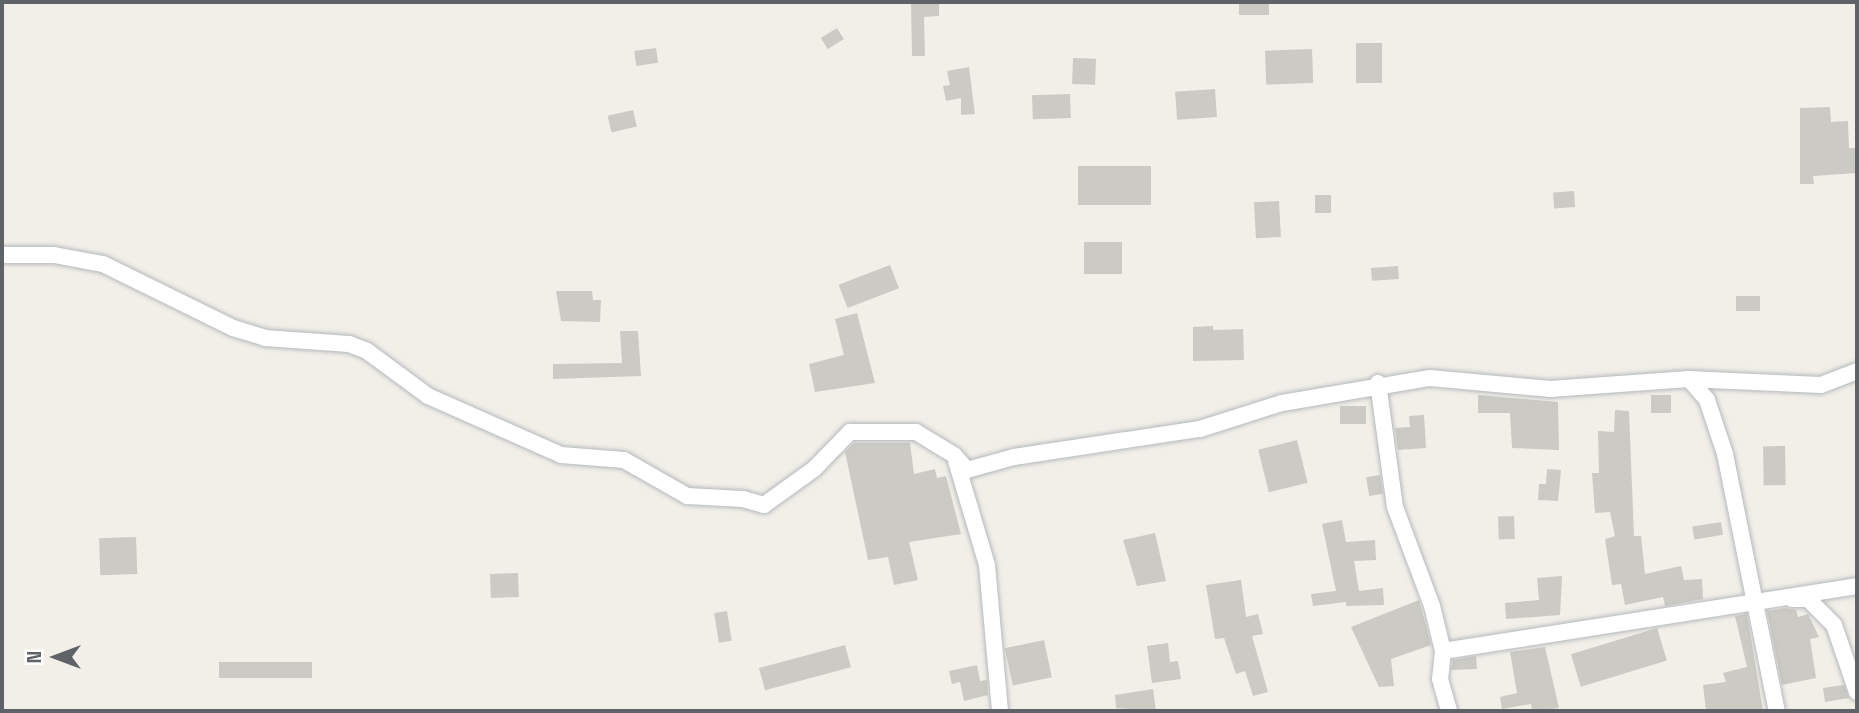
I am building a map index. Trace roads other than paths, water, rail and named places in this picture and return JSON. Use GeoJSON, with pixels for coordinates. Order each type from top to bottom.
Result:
{"type":"FeatureCollection","features":[{"type":"Feature","properties":{"kind":"street"},"geometry":{"type":"LineString","coordinates":[[2,254],[54,255],[103,264],[233,328],[265,338],[349,344],[368,351],[428,396],[511,435],[561,454],[624,460],[687,496],[744,499],[764,505],[814,468],[850,432],[916,432],[954,455],[967,470],[1014,457],[1200,429],[1282,403],[1378,383],[1456,379],[1549,389],[1689,379],[1821,385],[1857,371]]}},
{"type":"Feature","properties":{"kind":"street"},"geometry":{"type":"LineString","coordinates":[[1689,379],[1707,400],[1721,438],[1762,600],[1777,711]]}},
{"type":"Feature","properties":{"kind":"street"},"geometry":{"type":"LineString","coordinates":[[1378,383],[1395,507],[1432,607],[1443,651],[1440,679],[1449,711]]}},
{"type":"Feature","properties":{"kind":"street"},"geometry":{"type":"LineString","coordinates":[[954,455],[980,529],[987,565],[1000,711]]}},
{"type":"Feature","properties":{"kind":"street"},"geometry":{"type":"LineString","coordinates":[[1443,651],[1857,586]]}},
{"type":"Feature","properties":{"kind":"street"},"geometry":{"type":"LineString","coordinates":[[1762,600],[1808,599],[1834,625],[1854,674],[1857,692]]}}]}
